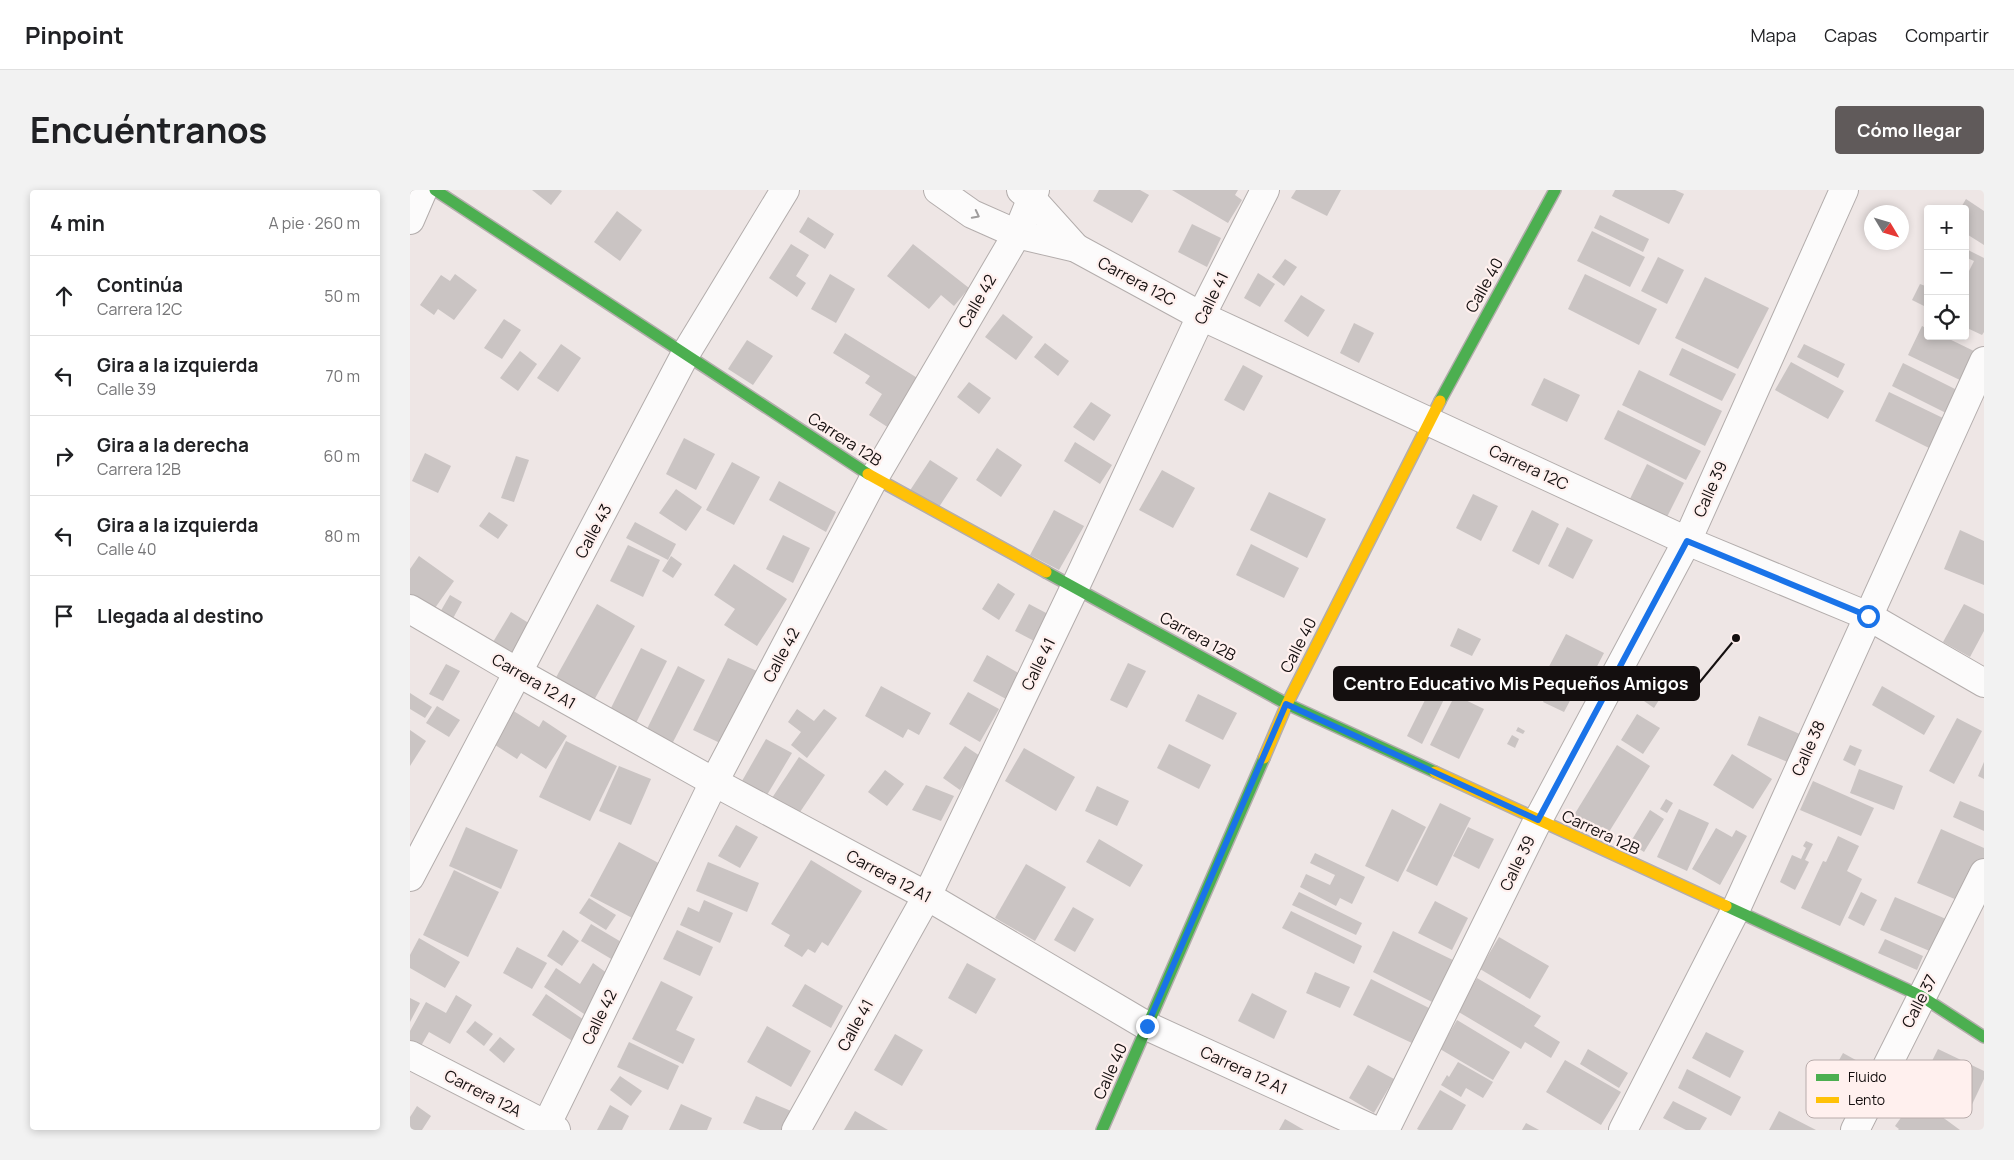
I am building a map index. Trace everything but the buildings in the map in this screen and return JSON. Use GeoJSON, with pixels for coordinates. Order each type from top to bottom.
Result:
{"type":"FeatureCollection","features":[{"type":"Feature","properties":{"kind":"street"},"geometry":{"type":"LineString","coordinates":[[410,220],[423,190]]}},
{"type":"Feature","properties":{"kind":"street","name":"Carrera 12B"},"geometry":{"type":"LineString","coordinates":[[435,190],[874,478],[1286,704],[1921,996],[1984,1037]]}},
{"type":"Feature","properties":{"kind":"street","name":"Calle 43"},"geometry":{"type":"LineString","coordinates":[[410,877],[686,354],[785,190]]}},
{"type":"Feature","properties":{"kind":"street","name":"Carrera 12C"},"geometry":{"type":"LineString","coordinates":[[938,190],[972,214],[1017,234],[1076,248],[1201,316],[1687,541],[1868,616],[1984,683]]}},
{"type":"Feature","properties":{"kind":"street","name":"Calle 41"},"geometry":{"type":"LineString","coordinates":[[796,1130],[927,896],[1075,587],[1201,316],[1265,190]]}},
{"type":"Feature","properties":{"kind":"street","name":"Calle 40"},"geometry":{"type":"LineString","coordinates":[[1102,1130],[1286,704],[1429,420],[1555,190]]}},
{"type":"Feature","properties":{"kind":"street","name":"Calle 39"},"geometry":{"type":"LineString","coordinates":[[1385,1130],[1538,820],[1687,541],[1844,190]]}},
{"type":"Feature","properties":{"kind":"street","name":"Carrera 12C"},"geometry":{"type":"LineString","coordinates":[[1029,193],[1076,248]]}},
{"type":"Feature","properties":{"kind":"street","name":"Calle 42"},"geometry":{"type":"LineString","coordinates":[[549,1128],[714,782],[874,478],[1017,234],[1029,193]]}},
{"type":"Feature","properties":{"kind":"street","name":"Calle 38"},"geometry":{"type":"LineString","coordinates":[[1622,1130],[1735,911],[1984,361]]}},
{"type":"Feature","properties":{"kind":"street","name":"Carrera 12 A1"},"geometry":{"type":"LineString","coordinates":[[410,609],[519,673],[714,782],[927,896],[1147,1026],[1374,1130]]}},
{"type":"Feature","properties":{"kind":"street","name":"Calle 37"},"geometry":{"type":"LineString","coordinates":[[1889,1060],[1984,873]]}},
{"type":"Feature","properties":{"kind":"street","name":"Carrera 12A"},"geometry":{"type":"LineString","coordinates":[[410,1055],[549,1128]]}},
{"type":"Feature","properties":{"kind":"street","name":"Calle 37"},"geometry":{"type":"LineString","coordinates":[[1854,1130],[1860,1118]]}},
{"type":"Feature","properties":{"kind":"traffic: fast"},"geometry":{"type":"LineString","coordinates":[[435,190],[868,474]]}},
{"type":"Feature","properties":{"kind":"traffic: fast"},"geometry":{"type":"LineString","coordinates":[[1440,401],[1555,190]]}},
{"type":"Feature","properties":{"kind":"traffic: fast"},"geometry":{"type":"LineString","coordinates":[[1046,572],[1287,704],[1435,772]]}},
{"type":"Feature","properties":{"kind":"traffic: fast"},"geometry":{"type":"LineString","coordinates":[[1102,1130],[1264,758]]}},
{"type":"Feature","properties":{"kind":"traffic: fast"},"geometry":{"type":"LineString","coordinates":[[1726,906],[1921,996],[1984,1037]]}},
{"type":"Feature","properties":{"kind":"traffic: slow"},"geometry":{"type":"LineString","coordinates":[[1264,758],[1287,704],[1440,401]]}},
{"type":"Feature","properties":{"kind":"traffic: slow"},"geometry":{"type":"LineString","coordinates":[[868,474],[1046,572]]}},
{"type":"Feature","properties":{"kind":"traffic: slow"},"geometry":{"type":"LineString","coordinates":[[1435,772],[1726,906]]}},
{"type":"Feature","properties":{"kind":"place","name":"Centro Educativo Mis Pequeños Amigos"},"geometry":{"type":"Point","coordinates":[1736,638]}},
{"type":"Feature","properties":{"kind":"route"},"geometry":{"type":"LineString","coordinates":[[1147,1026],[1286,704],[1538,820],[1687,541],[1868,616]]}}]}
